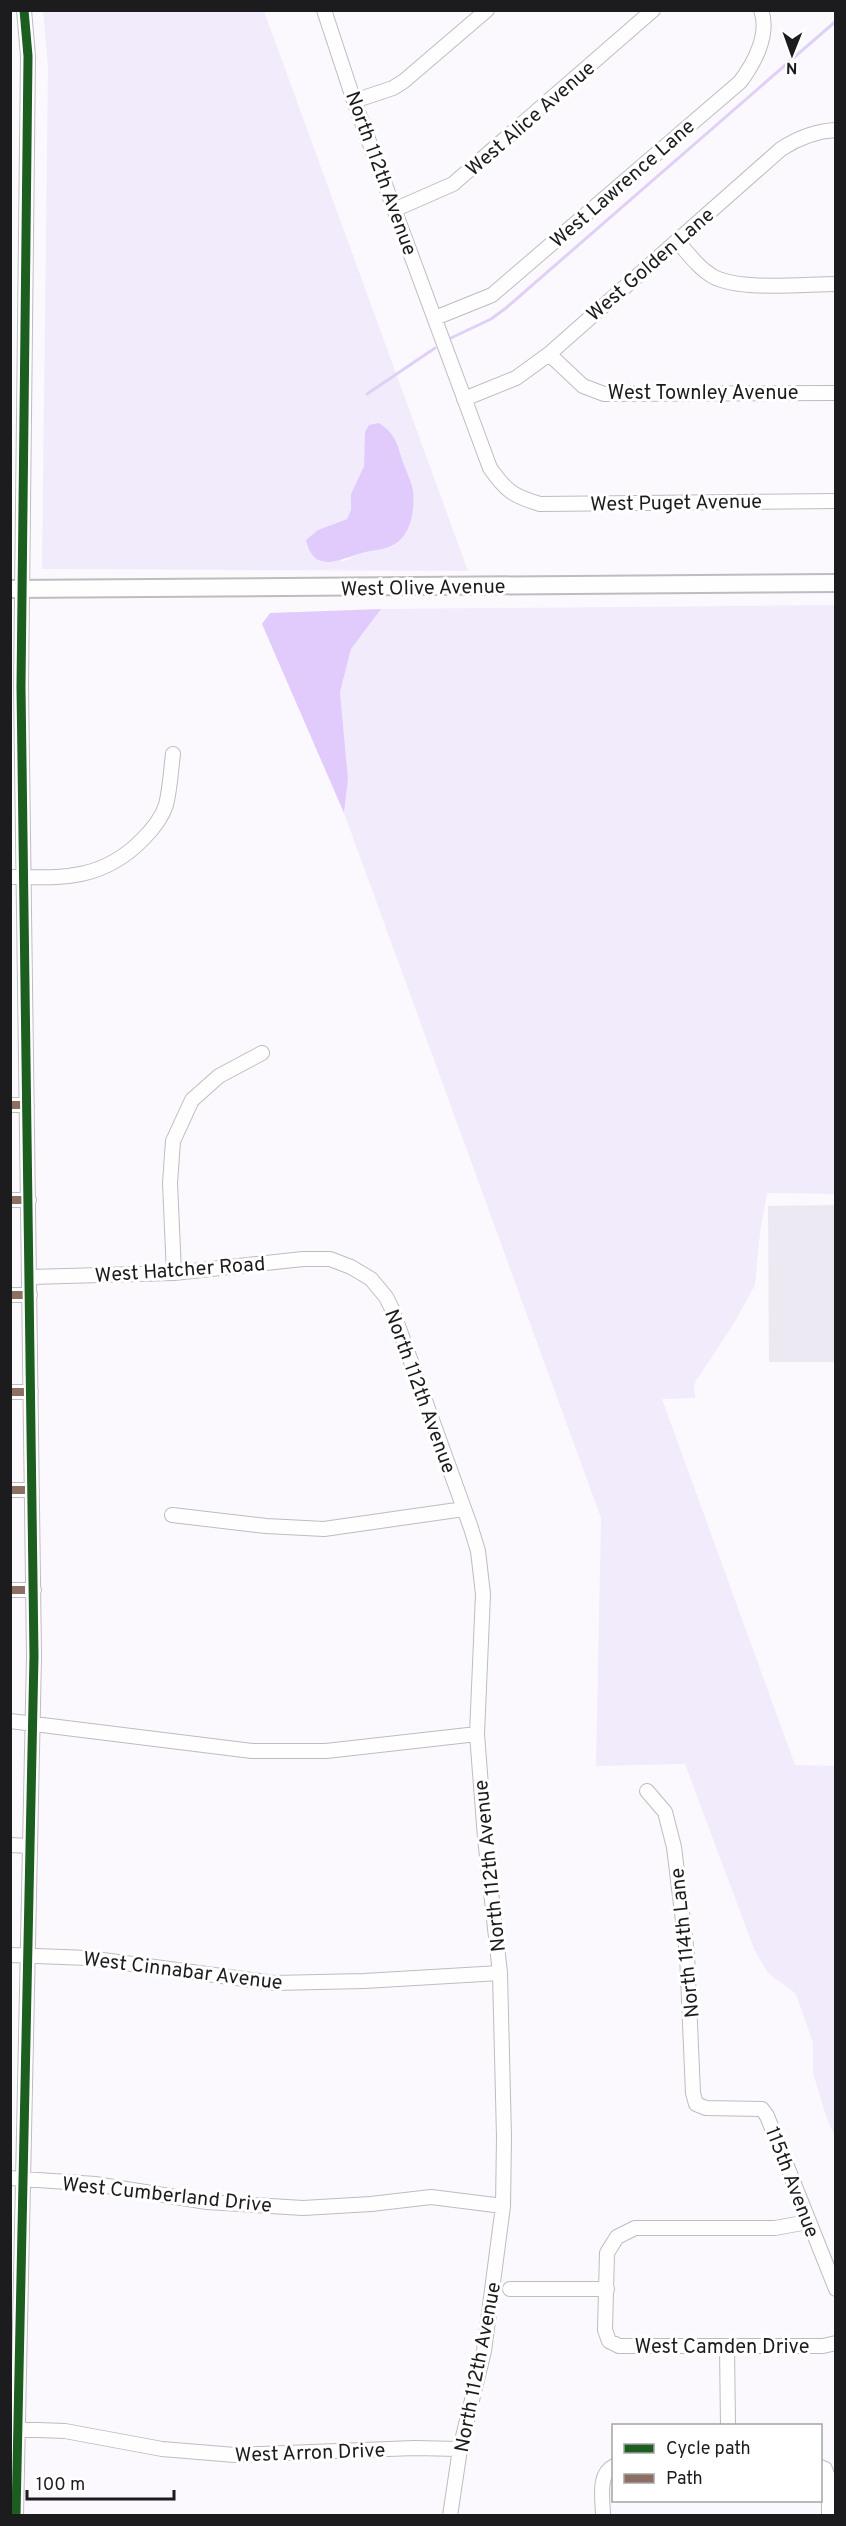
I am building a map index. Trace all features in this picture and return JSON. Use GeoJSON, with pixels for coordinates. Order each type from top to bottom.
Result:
{"type":"FeatureCollection","features":[{"type":"Feature","properties":{"kind":"main road","name":"West Olive Avenue"},"geometry":{"type":"LineString","coordinates":[[16,589],[836,583]]}},
{"type":"Feature","properties":{"kind":"street"},"geometry":{"type":"LineString","coordinates":[[16,2516],[14,2429],[17,2069],[27,1955],[34,1724],[29,1200],[25,1003],[17,877],[16,753],[16,589],[28,63],[24,10]]}},
{"type":"Feature","properties":{"kind":"street","name":"North 112th Avenue"},"geometry":{"type":"LineString","coordinates":[[324,10],[354,101],[396,209],[464,399]]}},
{"type":"Feature","properties":{"kind":"street"},"geometry":{"type":"LineString","coordinates":[[354,101],[393,88],[404,81],[487,10]]}},
{"type":"Feature","properties":{"kind":"street","name":"West Alice Avenue"},"geometry":{"type":"LineString","coordinates":[[396,209],[453,184],[653,10]]}},
{"type":"Feature","properties":{"kind":"street","name":"West Lawrence Lane"},"geometry":{"type":"LineString","coordinates":[[435,318],[492,295],[740,82],[751,69],[758,52],[762,33],[761,10]]}},
{"type":"Feature","properties":{"kind":"street","name":"West Golden Lane"},"geometry":{"type":"LineString","coordinates":[[464,399],[516,378],[549,354],[781,149],[800,138],[836,130]]}},
{"type":"Feature","properties":{"kind":"street"},"geometry":{"type":"LineString","coordinates":[[678,241],[698,264],[714,277],[730,282],[753,285],[836,284]]}},
{"type":"Feature","properties":{"kind":"street","name":"West Townley Avenue"},"geometry":{"type":"LineString","coordinates":[[549,354],[583,386],[604,394],[836,393]]}},
{"type":"Feature","properties":{"kind":"street","name":"West Puget Avenue"},"geometry":{"type":"LineString","coordinates":[[464,399],[490,468],[502,485],[517,497],[540,504],[836,501]]}},
{"type":"Feature","properties":{"kind":"street"},"geometry":{"type":"LineString","coordinates":[[17,877],[60,878],[87,873],[110,865],[131,851],[150,832],[166,805],[173,754]]}},
{"type":"Feature","properties":{"kind":"street"},"geometry":{"type":"LineString","coordinates":[[10,1003],[25,1003]]}},
{"type":"Feature","properties":{"kind":"street"},"geometry":{"type":"LineString","coordinates":[[174,1272],[170,1183],[173,1141],[192,1100],[219,1076],[262,1053]]}},
{"type":"Feature","properties":{"kind":"street"},"geometry":{"type":"LineString","coordinates":[[10,1105],[27,1105]]}},
{"type":"Feature","properties":{"kind":"street"},"geometry":{"type":"LineString","coordinates":[[10,1200],[29,1200]]}},
{"type":"Feature","properties":{"kind":"street","name":"West Hatcher Road"},"geometry":{"type":"LineString","coordinates":[[30,1277],[174,1272],[303,1259],[330,1259]]}},
{"type":"Feature","properties":{"kind":"street","name":"North 112th Avenue"},"geometry":{"type":"LineString","coordinates":[[330,1259],[351,1267],[371,1279],[386,1297],[464,1509],[478,1551],[481,1570],[483,1594],[477,1734],[485,1838],[500,1973],[504,2137],[503,2206],[484,2351],[460,2450],[450,2516]]}},
{"type":"Feature","properties":{"kind":"street"},"geometry":{"type":"LineString","coordinates":[[10,1295],[30,1295]]}},
{"type":"Feature","properties":{"kind":"street"},"geometry":{"type":"LineString","coordinates":[[10,1392],[31,1392]]}},
{"type":"Feature","properties":{"kind":"street"},"geometry":{"type":"LineString","coordinates":[[10,1490],[32,1490]]}},
{"type":"Feature","properties":{"kind":"street"},"geometry":{"type":"LineString","coordinates":[[172,1515],[266,1527],[324,1529],[464,1509]]}},
{"type":"Feature","properties":{"kind":"street"},"geometry":{"type":"LineString","coordinates":[[10,1590],[34,1590]]}},
{"type":"Feature","properties":{"kind":"street"},"geometry":{"type":"LineString","coordinates":[[10,1721],[222,1749],[284,1752],[326,1751],[477,1734]]}},
{"type":"Feature","properties":{"kind":"street","name":"North 114th Lane"},"geometry":{"type":"LineString","coordinates":[[647,1791],[665,1812],[674,1848],[687,1954],[693,2093],[696,2104],[706,2108],[762,2109]]}},
{"type":"Feature","properties":{"kind":"street"},"geometry":{"type":"LineString","coordinates":[[10,1845],[29,1846]]}},
{"type":"Feature","properties":{"kind":"street","name":"West Cinnabar Avenue"},"geometry":{"type":"LineString","coordinates":[[10,1955],[88,1958],[274,1983],[364,1981],[500,1973]]}},
{"type":"Feature","properties":{"kind":"street","name":"115th Avenue"},"geometry":{"type":"LineString","coordinates":[[762,2109],[767,2116],[836,2289]]}},
{"type":"Feature","properties":{"kind":"street","name":"West Cumberland Drive"},"geometry":{"type":"LineString","coordinates":[[16,2178],[95,2184],[207,2202],[303,2208],[371,2204],[431,2197],[503,2206]]}},
{"type":"Feature","properties":{"kind":"street"},"geometry":{"type":"LineString","coordinates":[[510,2289],[607,2289],[607,2253],[616,2237],[635,2228],[776,2228],[808,2222]]}},
{"type":"Feature","properties":{"kind":"street","name":"West Camden Drive"},"geometry":{"type":"LineString","coordinates":[[607,2289],[605,2330],[609,2341],[619,2346],[823,2346],[836,2343]]}},
{"type":"Feature","properties":{"kind":"street"},"geometry":{"type":"LineString","coordinates":[[727,2346],[728,2424]]}},
{"type":"Feature","properties":{"kind":"street","name":"West Arron Drive"},"geometry":{"type":"LineString","coordinates":[[14,2429],[65,2431],[162,2449],[235,2455],[414,2448],[460,2450]]}},
{"type":"Feature","properties":{"kind":"street"},"geometry":{"type":"LineString","coordinates":[[603,2516],[603,2477],[610,2468]]}},
{"type":"Feature","properties":{"kind":"street"},"geometry":{"type":"LineString","coordinates":[[823,2468],[829,2480],[829,2516]]}},
{"type":"Feature","properties":{"kind":"shaded area"},"geometry":{"type":"Polygon","coordinates":[[[43,11],[264,11],[468,571],[42,569],[48,66],[43,11]],[[365,450],[364,466],[351,494],[351,510],[347,519],[318,530],[342,562],[359,554],[394,545],[365,450]]]}},
{"type":"Feature","properties":{"kind":"shaded area"},"geometry":{"type":"Polygon","coordinates":[[[379,423],[390,432],[396,441],[412,485],[413,506],[408,529],[399,541],[389,547],[337,561],[321,561],[315,558],[310,551],[306,540],[318,530],[347,519],[351,510],[351,494],[364,466],[365,432],[369,425],[379,423]]]}},
{"type":"Feature","properties":{"kind":"shaded area"},"geometry":{"type":"Polygon","coordinates":[[[835,605],[835,1194],[767,1193],[760,1232],[755,1285],[734,1323],[694,1384],[695,1398],[662,1399],[795,1765],[835,1766],[835,2137],[813,2073],[813,2043],[796,1994],[768,1973],[754,1949],[685,1764],[596,1766],[601,1518],[344,813],[348,779],[340,692],[351,649],[381,609],[835,605]]]}},
{"type":"Feature","properties":{"kind":"shaded area"},"geometry":{"type":"Polygon","coordinates":[[[381,609],[351,649],[340,692],[348,779],[344,813],[262,624],[270,613],[381,609]]]}},
{"type":"Feature","properties":{"kind":"shaded area"},"geometry":{"type":"Polygon","coordinates":[[[835,1205],[835,1362],[769,1362],[768,1206],[835,1205]]]}},
{"type":"Feature","properties":{"kind":"waterway"},"geometry":{"type":"LineString","coordinates":[[451,338],[491,319],[506,308],[836,21]]}},
{"type":"Feature","properties":{"kind":"waterway"},"geometry":{"type":"LineString","coordinates":[[367,394],[435,348]]}},
{"type":"Feature","properties":{"kind":"marked path"},"geometry":{"type":"LineString","coordinates":[[10,1105],[27,1105]]}},
{"type":"Feature","properties":{"kind":"marked path"},"geometry":{"type":"LineString","coordinates":[[10,1200],[29,1200]]}},
{"type":"Feature","properties":{"kind":"marked path"},"geometry":{"type":"LineString","coordinates":[[10,1295],[30,1295]]}},
{"type":"Feature","properties":{"kind":"marked path"},"geometry":{"type":"LineString","coordinates":[[10,1392],[31,1392]]}},
{"type":"Feature","properties":{"kind":"marked path"},"geometry":{"type":"LineString","coordinates":[[10,1490],[32,1490]]}},
{"type":"Feature","properties":{"kind":"marked path"},"geometry":{"type":"LineString","coordinates":[[10,1590],[34,1590]]}},
{"type":"Feature","properties":{"kind":"cycle path"},"geometry":{"type":"LineString","coordinates":[[16,2516],[34,1656],[21,687],[28,56],[24,10]]}}]}
